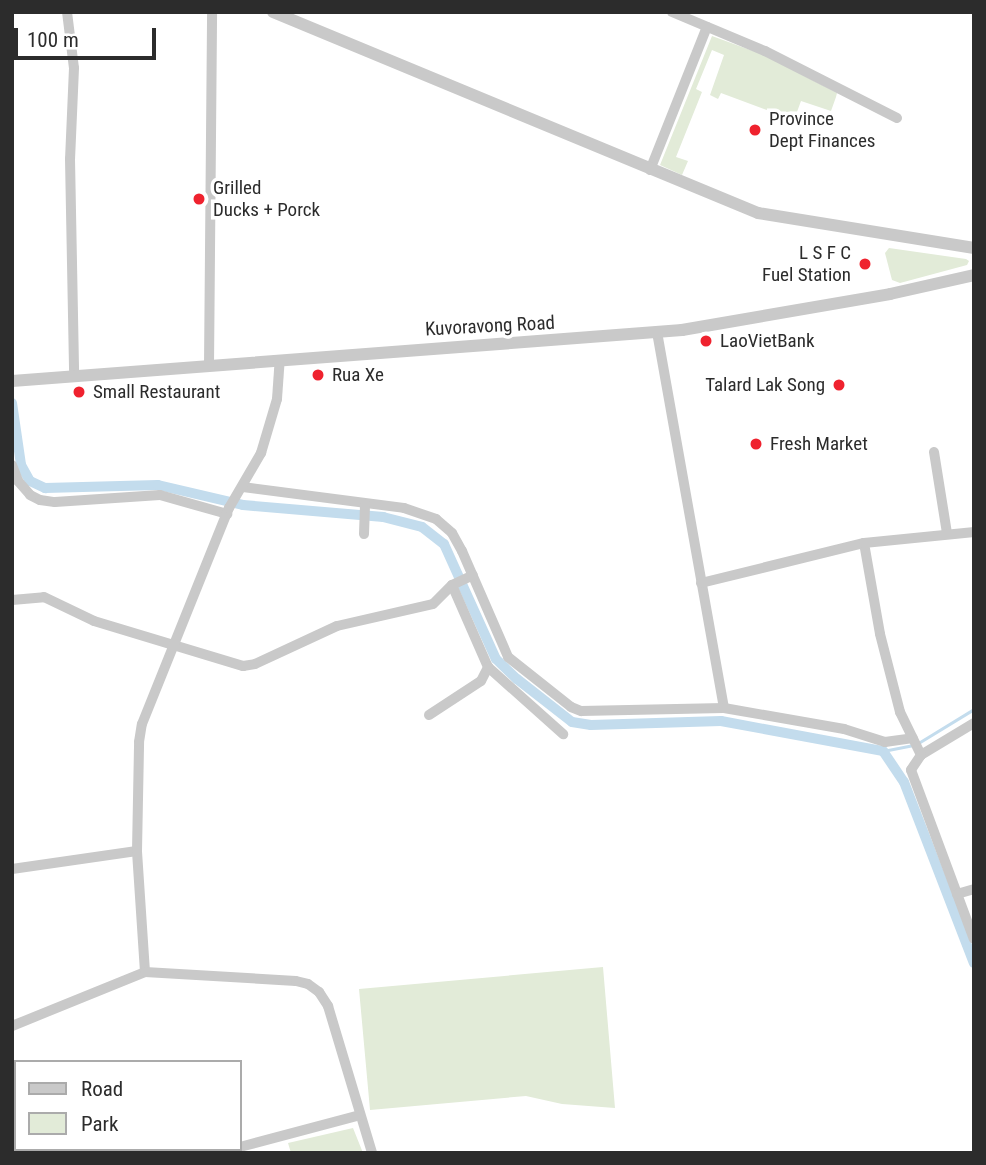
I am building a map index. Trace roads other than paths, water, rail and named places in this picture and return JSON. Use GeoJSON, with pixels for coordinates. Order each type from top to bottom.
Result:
{"type":"FeatureCollection","features":[{"type":"Feature","properties":{"kind":"street"},"geometry":{"type":"LineString","coordinates":[[67,12],[74,68],[70,184],[74,377]]}},
{"type":"Feature","properties":{"kind":"street"},"geometry":{"type":"LineString","coordinates":[[209,366],[212,12]]}},
{"type":"Feature","properties":{"kind":"street"},"geometry":{"type":"LineString","coordinates":[[273,12],[758,213],[974,248]]}},
{"type":"Feature","properties":{"kind":"street"},"geometry":{"type":"LineString","coordinates":[[672,12],[765,51],[897,118]]}},
{"type":"Feature","properties":{"kind":"street"},"geometry":{"type":"LineString","coordinates":[[650,170],[707,27]]}},
{"type":"Feature","properties":{"kind":"street","name":"Kuvoravong Road"},"geometry":{"type":"LineString","coordinates":[[12,381],[657,332],[842,303],[971,277]]}},
{"type":"Feature","properties":{"kind":"street"},"geometry":{"type":"LineString","coordinates":[[657,332],[724,708]]}},
{"type":"Feature","properties":{"kind":"street"},"geometry":{"type":"LineString","coordinates":[[145,972],[137,851],[139,742],[150,700],[228,511],[261,453],[273,417],[280,360]]}},
{"type":"Feature","properties":{"kind":"street"},"geometry":{"type":"LineString","coordinates":[[934,452],[947,533]]}},
{"type":"Feature","properties":{"kind":"street"},"geometry":{"type":"LineString","coordinates":[[12,465],[24,488],[40,500],[55,502],[160,495],[228,511]]}},
{"type":"Feature","properties":{"kind":"street"},"geometry":{"type":"LineString","coordinates":[[243,487],[404,508],[436,519],[452,533],[508,657],[571,707],[590,713],[724,708],[844,729],[886,742],[913,738]]}},
{"type":"Feature","properties":{"kind":"street"},"geometry":{"type":"LineString","coordinates":[[363,534],[365,504]]}},
{"type":"Feature","properties":{"kind":"street"},"geometry":{"type":"LineString","coordinates":[[701,583],[864,543],[974,532]]}},
{"type":"Feature","properties":{"kind":"street"},"geometry":{"type":"LineString","coordinates":[[864,543],[880,634],[900,712],[921,755]]}},
{"type":"Feature","properties":{"kind":"street"},"geometry":{"type":"LineString","coordinates":[[12,600],[44,597],[94,621],[229,663],[255,664],[337,626],[433,604],[452,585],[473,575]]}},
{"type":"Feature","properties":{"kind":"street"},"geometry":{"type":"LineString","coordinates":[[452,585],[488,667],[563,734]]}},
{"type":"Feature","properties":{"kind":"street"},"geometry":{"type":"LineString","coordinates":[[429,715],[481,681],[488,667]]}},
{"type":"Feature","properties":{"kind":"street"},"geometry":{"type":"LineString","coordinates":[[974,723],[921,755],[913,764],[912,777],[974,939]]}},
{"type":"Feature","properties":{"kind":"street"},"geometry":{"type":"LineString","coordinates":[[12,869],[137,851]]}},
{"type":"Feature","properties":{"kind":"street"},"geometry":{"type":"LineString","coordinates":[[957,894],[974,889]]}},
{"type":"Feature","properties":{"kind":"street"},"geometry":{"type":"LineString","coordinates":[[12,1026],[145,972],[309,984],[319,992],[328,1006],[372,1153]]}},
{"type":"Feature","properties":{"kind":"street"},"geometry":{"type":"LineString","coordinates":[[242,1146],[360,1115]]}},
{"type":"Feature","properties":{"kind":"waterway"},"geometry":{"type":"LineString","coordinates":[[12,403],[21,465],[30,481],[45,488],[158,485],[243,505],[383,517],[422,527],[444,544],[496,659],[572,722],[591,725],[721,721],[883,751],[904,782],[974,963]]}},
{"type":"Feature","properties":{"kind":"waterway"},"geometry":{"type":"LineString","coordinates":[[920,742],[974,709]]}},
{"type":"Feature","properties":{"kind":"waterway"},"geometry":{"type":"LineString","coordinates":[[883,751],[914,745]]}},
{"type":"Feature","properties":{"kind":"place","name":"Province Dept Finances"},"geometry":{"type":"Point","coordinates":[755,130]}},
{"type":"Feature","properties":{"kind":"place","name":"Grilled Ducks + Porck"},"geometry":{"type":"Point","coordinates":[199,199]}},
{"type":"Feature","properties":{"kind":"place","name":"L S F C Fuel Station"},"geometry":{"type":"Point","coordinates":[865,264]}},
{"type":"Feature","properties":{"kind":"place","name":"LaoVietBank"},"geometry":{"type":"Point","coordinates":[706,341]}},
{"type":"Feature","properties":{"kind":"place","name":"Rua Xe"},"geometry":{"type":"Point","coordinates":[318,375]}},
{"type":"Feature","properties":{"kind":"place","name":"Talard Lak Song"},"geometry":{"type":"Point","coordinates":[839,385]}},
{"type":"Feature","properties":{"kind":"place","name":"Small Restaurant"},"geometry":{"type":"Point","coordinates":[79,392]}},
{"type":"Feature","properties":{"kind":"place","name":"Fresh Market"},"geometry":{"type":"Point","coordinates":[756,444]}}]}
